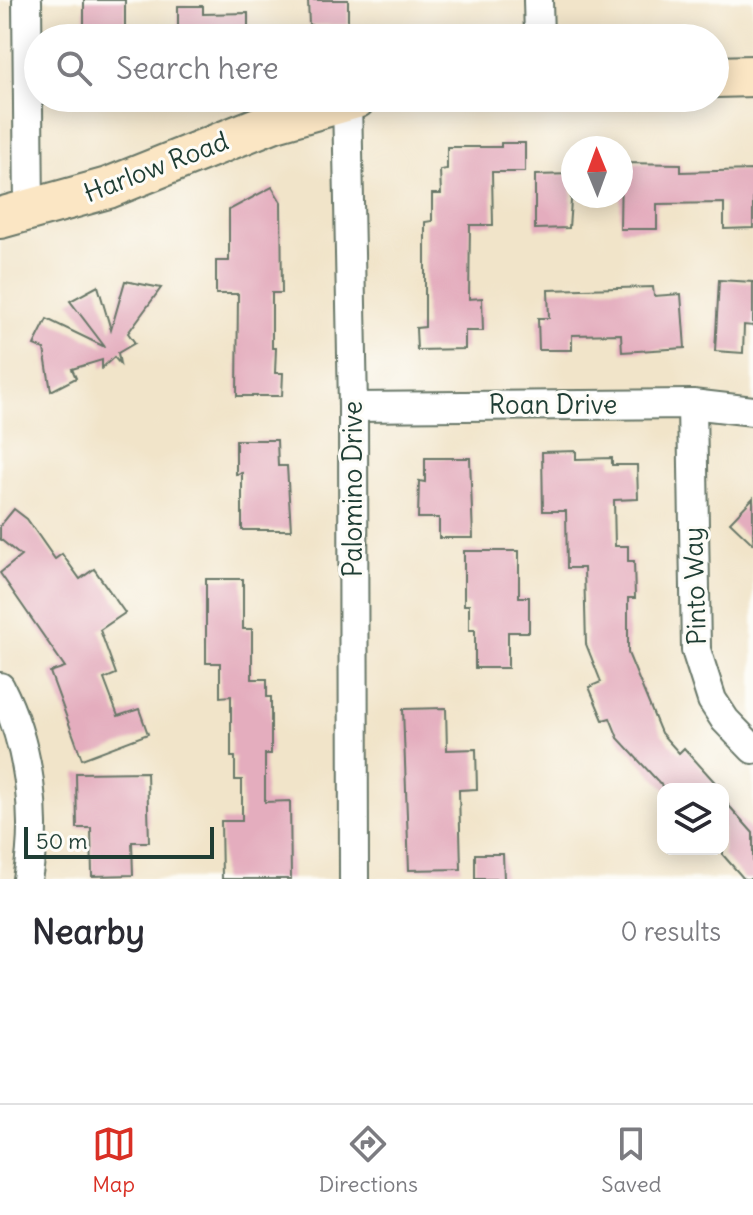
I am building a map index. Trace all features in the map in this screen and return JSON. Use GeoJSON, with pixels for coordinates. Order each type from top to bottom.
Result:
{"type":"FeatureCollection","features":[{"type":"Feature","properties":{"kind":"main road"},"geometry":{"type":"LineString","coordinates":[[729,77],[753,76]]}},
{"type":"Feature","properties":{"kind":"main road","name":"Harlow Road"},"geometry":{"type":"LineString","coordinates":[[14,214],[108,188],[275,121],[306,112]]}},
{"type":"Feature","properties":{"kind":"street"},"geometry":{"type":"LineString","coordinates":[[26,24],[27,0]]}},
{"type":"Feature","properties":{"kind":"street"},"geometry":{"type":"LineString","coordinates":[[538,0],[539,24]]}},
{"type":"Feature","properties":{"kind":"street"},"geometry":{"type":"LineString","coordinates":[[14,214],[24,49]]}},
{"type":"Feature","properties":{"kind":"street","name":"Palomino Drive"},"geometry":{"type":"LineString","coordinates":[[351,112],[354,879]]}},
{"type":"Feature","properties":{"kind":"street","name":"Roan Drive"},"geometry":{"type":"LineString","coordinates":[[353,407],[692,404],[753,411]]}},
{"type":"Feature","properties":{"kind":"street","name":"Pinto Way"},"geometry":{"type":"LineString","coordinates":[[692,404],[696,650],[712,700],[725,720],[753,749]]}},
{"type":"Feature","properties":{"kind":"street"},"geometry":{"type":"LineString","coordinates":[[0,687],[17,730],[27,775],[31,846],[27,879]]}},
{"type":"Feature","properties":{"kind":"building"},"geometry":{"type":"Polygon","coordinates":[[[84,0],[125,0],[125,24],[84,24],[84,0]]]}},
{"type":"Feature","properties":{"kind":"building"},"geometry":{"type":"Polygon","coordinates":[[[308,0],[348,0],[348,24],[309,24],[308,0]]]}},
{"type":"Feature","properties":{"kind":"building"},"geometry":{"type":"Polygon","coordinates":[[[178,6],[203,6],[203,14],[248,13],[248,24],[178,24],[178,6]]]}},
{"type":"Feature","properties":{"kind":"building"},"geometry":{"type":"Polygon","coordinates":[[[501,143],[525,143],[525,172],[492,172],[493,225],[470,225],[469,299],[482,298],[483,331],[465,331],[465,349],[417,350],[416,328],[425,327],[425,222],[432,221],[432,194],[441,194],[440,170],[447,169],[447,147],[501,147],[501,143]]]}},
{"type":"Feature","properties":{"kind":"building"},"geometry":{"type":"Polygon","coordinates":[[[633,163],[681,164],[681,172],[753,170],[753,228],[724,229],[724,203],[657,204],[657,229],[620,229],[620,208],[633,208],[633,163]]]}},
{"type":"Feature","properties":{"kind":"building"},"geometry":{"type":"Polygon","coordinates":[[[561,174],[561,208],[570,208],[569,228],[535,229],[535,175],[561,174]]]}},
{"type":"Feature","properties":{"kind":"building"},"geometry":{"type":"Polygon","coordinates":[[[272,187],[281,202],[282,293],[272,293],[272,348],[276,348],[275,373],[283,373],[282,396],[237,396],[238,294],[216,294],[216,261],[229,261],[229,210],[272,187]]]}},
{"type":"Feature","properties":{"kind":"building"},"geometry":{"type":"Polygon","coordinates":[[[719,280],[753,282],[753,326],[744,325],[743,353],[715,351],[719,280]]]}},
{"type":"Feature","properties":{"kind":"building"},"geometry":{"type":"Polygon","coordinates":[[[125,281],[161,288],[128,333],[135,343],[118,353],[120,364],[114,357],[102,368],[102,360],[72,369],[76,378],[51,391],[44,349],[34,345],[47,319],[105,347],[70,301],[98,286],[111,330],[125,281]]]}},
{"type":"Feature","properties":{"kind":"building"},"geometry":{"type":"Polygon","coordinates":[[[653,287],[654,296],[681,294],[685,348],[622,352],[621,334],[572,335],[572,350],[539,350],[538,318],[549,318],[548,290],[653,287]]]}},
{"type":"Feature","properties":{"kind":"building"},"geometry":{"type":"Polygon","coordinates":[[[236,440],[277,440],[278,466],[287,466],[291,530],[242,530],[242,473],[236,474],[236,440]]]}},
{"type":"Feature","properties":{"kind":"building"},"geometry":{"type":"Polygon","coordinates":[[[576,451],[576,459],[612,458],[612,465],[637,465],[638,499],[614,500],[615,546],[628,546],[628,561],[634,561],[635,598],[628,598],[628,653],[661,733],[679,753],[684,748],[716,783],[659,783],[618,738],[610,718],[603,720],[589,687],[601,682],[586,644],[584,568],[567,568],[566,511],[543,511],[542,452],[576,451]]]}},
{"type":"Feature","properties":{"kind":"building"},"geometry":{"type":"Polygon","coordinates":[[[425,458],[470,458],[473,538],[439,538],[439,518],[418,518],[419,481],[425,482],[425,458]]]}},
{"type":"Feature","properties":{"kind":"building"},"geometry":{"type":"Polygon","coordinates":[[[753,498],[753,544],[730,522],[753,498]]]}},
{"type":"Feature","properties":{"kind":"building"},"geometry":{"type":"Polygon","coordinates":[[[14,509],[27,519],[55,559],[62,554],[80,579],[94,569],[125,613],[100,630],[116,674],[104,679],[118,716],[139,709],[148,734],[82,759],[50,672],[65,667],[0,573],[21,556],[0,539],[0,526],[14,509]]]}},
{"type":"Feature","properties":{"kind":"building"},"geometry":{"type":"Polygon","coordinates":[[[464,551],[519,551],[519,597],[529,597],[529,632],[508,632],[508,668],[475,668],[475,630],[469,630],[469,605],[464,605],[464,551]]]}},
{"type":"Feature","properties":{"kind":"building"},"geometry":{"type":"Polygon","coordinates":[[[206,579],[243,579],[243,629],[252,629],[252,679],[267,679],[267,697],[271,697],[271,754],[265,754],[265,802],[290,801],[291,879],[222,879],[221,821],[242,821],[242,780],[235,780],[235,757],[231,757],[231,696],[220,697],[220,663],[206,663],[206,579]]]}},
{"type":"Feature","properties":{"kind":"building"},"geometry":{"type":"Polygon","coordinates":[[[446,708],[447,750],[476,749],[477,789],[459,790],[461,869],[409,870],[403,709],[446,708]]]}},
{"type":"Feature","properties":{"kind":"building"},"geometry":{"type":"Polygon","coordinates":[[[147,772],[149,842],[132,842],[133,875],[92,876],[91,828],[77,828],[76,773],[147,772]]]}},
{"type":"Feature","properties":{"kind":"building"},"geometry":{"type":"Polygon","coordinates":[[[729,806],[753,833],[753,879],[744,879],[723,855],[729,855],[729,806]]]}},
{"type":"Feature","properties":{"kind":"building"},"geometry":{"type":"Polygon","coordinates":[[[475,854],[503,854],[504,879],[475,879],[475,854]]]}}]}
